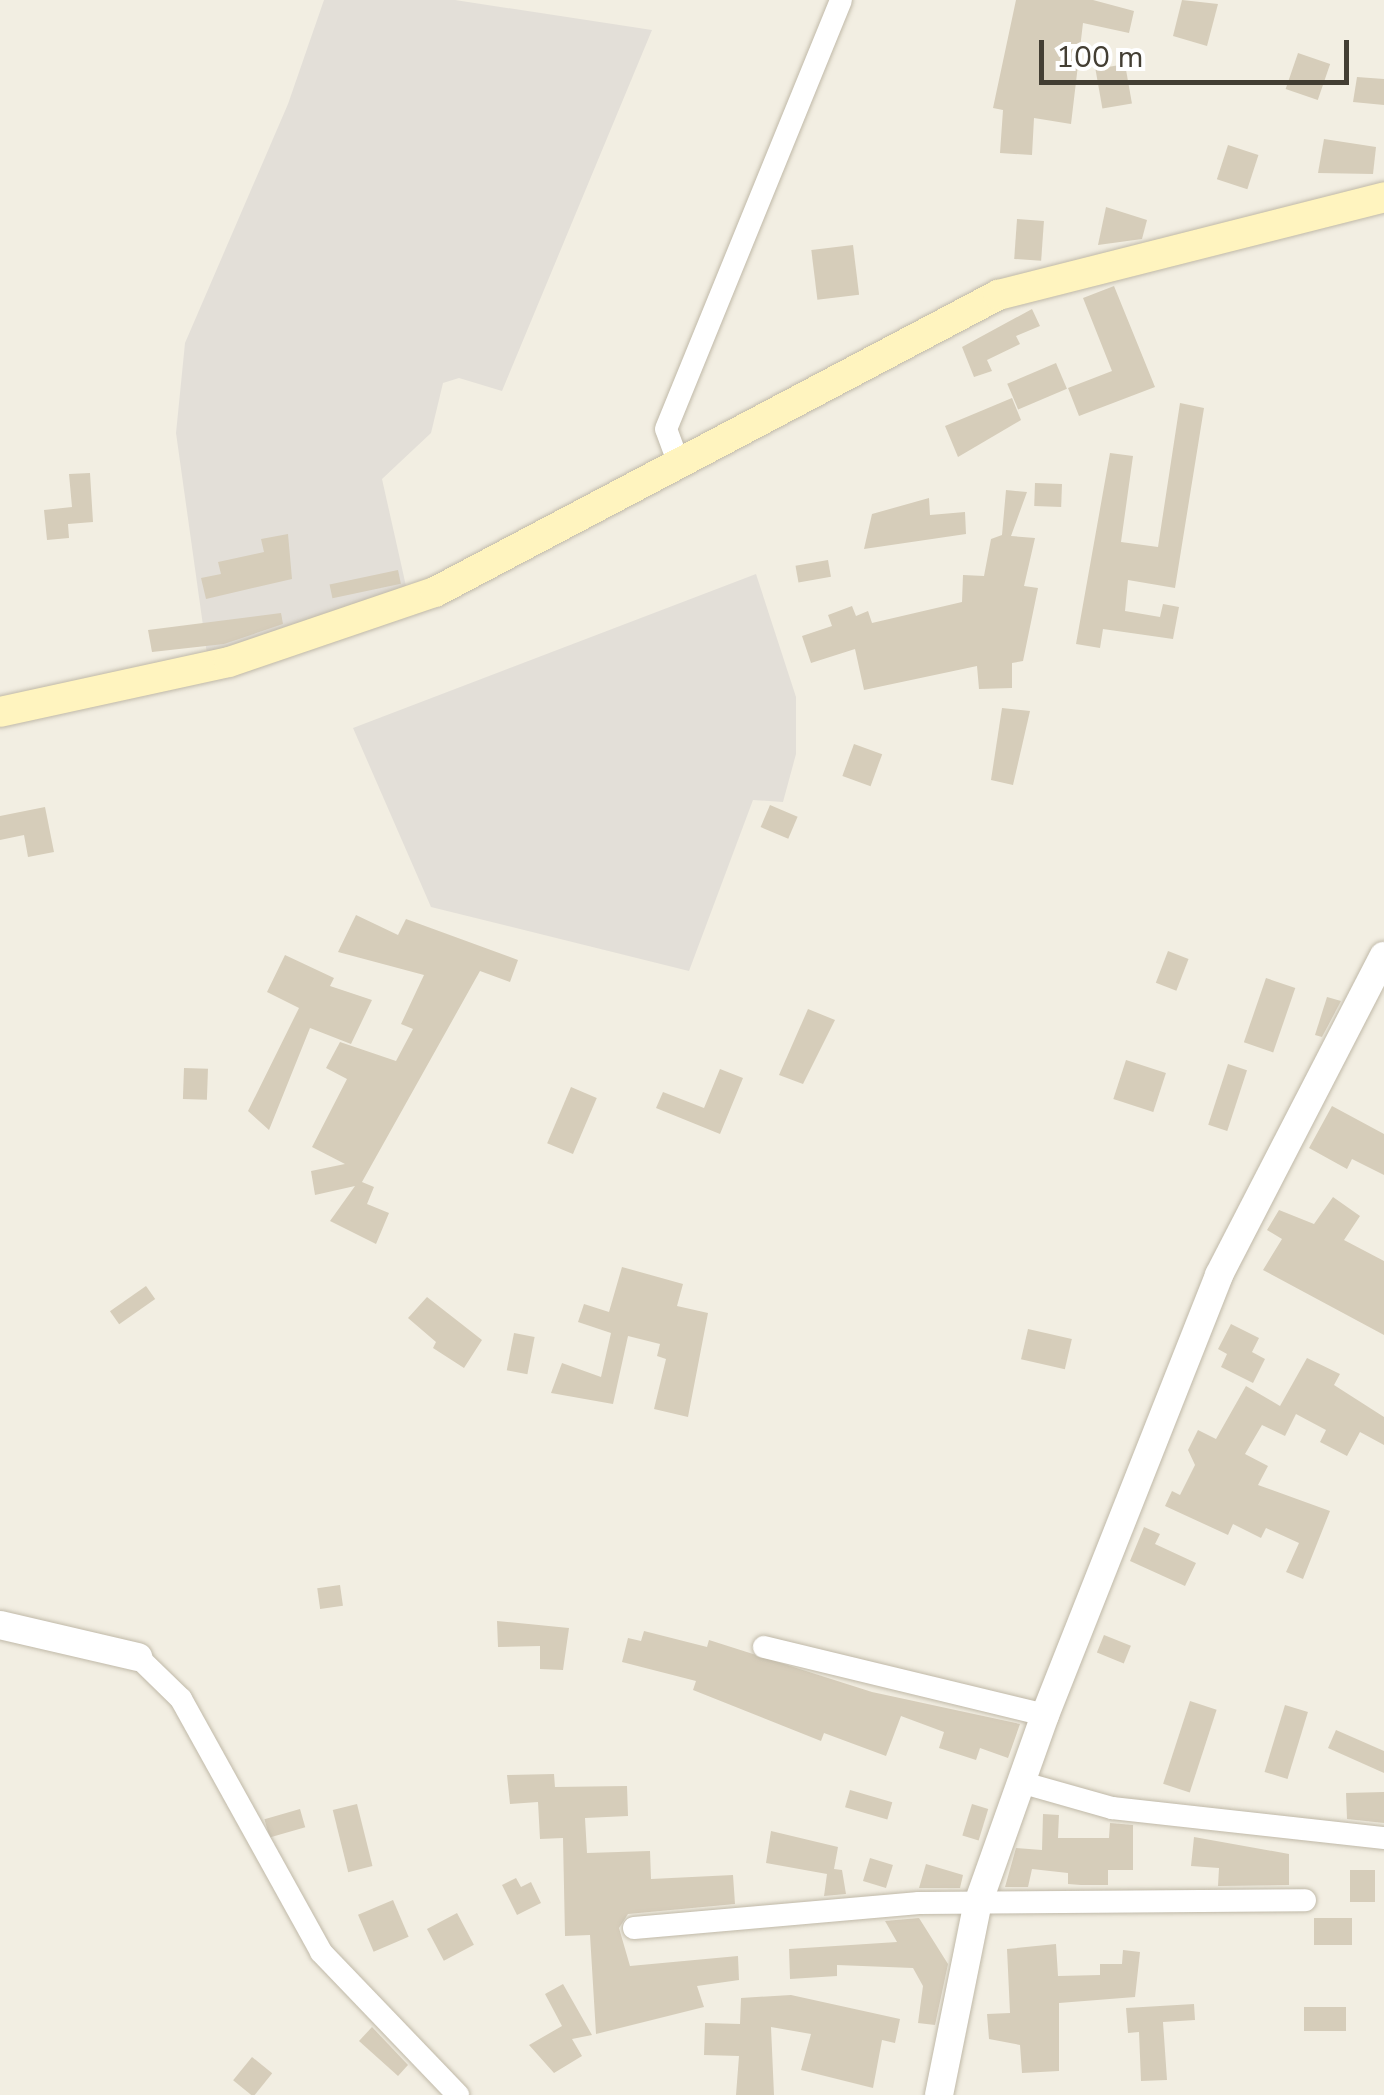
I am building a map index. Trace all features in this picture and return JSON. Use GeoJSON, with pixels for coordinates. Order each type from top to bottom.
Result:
{"type":"FeatureCollection","features":[{"type":"Feature","properties":{"kind":"main road"},"geometry":{"type":"LineString","coordinates":[[0,712],[348,627],[680,467],[998,295],[1384,197]]}},
{"type":"Feature","properties":{"kind":"street"},"geometry":{"type":"LineString","coordinates":[[680,467],[666,430],[841,0]]}},
{"type":"Feature","properties":{"kind":"street"},"geometry":{"type":"LineString","coordinates":[[939,2095],[977,1906],[1046,1715],[1219,1274],[1384,956]]}},
{"type":"Feature","properties":{"kind":"street"},"geometry":{"type":"LineString","coordinates":[[0,1625],[138,1657],[181,1699],[321,1952],[458,2095]]}},
{"type":"Feature","properties":{"kind":"street"},"geometry":{"type":"LineString","coordinates":[[764,1647],[1046,1715]]}},
{"type":"Feature","properties":{"kind":"street"},"geometry":{"type":"LineString","coordinates":[[1020,1782],[1112,1808],[1384,1838]]}},
{"type":"Feature","properties":{"kind":"street"},"geometry":{"type":"LineString","coordinates":[[634,1928],[919,1903],[977,1906],[1305,1900]]}},
{"type":"Feature","properties":{"kind":"shaded area"},"geometry":{"type":"Polygon","coordinates":[[[324,0],[455,0],[652,30],[502,391],[459,378],[443,383],[431,433],[382,479],[408,595],[207,654],[176,433],[185,343],[288,104],[324,0]]]}},
{"type":"Feature","properties":{"kind":"shaded area"},"geometry":{"type":"Polygon","coordinates":[[[756,574],[796,697],[796,754],[783,802],[753,800],[689,971],[431,907],[353,728],[756,574]]]}},
{"type":"Feature","properties":{"kind":"building"},"geometry":{"type":"Polygon","coordinates":[[[1016,0],[1093,0],[1134,11],[1129,33],[1083,23],[1071,124],[1034,118],[1032,155],[1000,153],[1003,110],[993,108],[1016,0]]]}},
{"type":"Feature","properties":{"kind":"building"},"geometry":{"type":"Polygon","coordinates":[[[1182,0],[1218,4],[1207,46],[1173,36],[1182,0]]]}},
{"type":"Feature","properties":{"kind":"building"},"geometry":{"type":"Polygon","coordinates":[[[1298,53],[1330,64],[1318,100],[1286,89],[1298,53]]]}},
{"type":"Feature","properties":{"kind":"building"},"geometry":{"type":"Polygon","coordinates":[[[1125,64],[1132,103],[1102,109],[1095,69],[1125,64]]]}},
{"type":"Feature","properties":{"kind":"building"},"geometry":{"type":"Polygon","coordinates":[[[1357,77],[1384,79],[1384,105],[1353,102],[1357,77]]]}},
{"type":"Feature","properties":{"kind":"building"},"geometry":{"type":"Polygon","coordinates":[[[1324,139],[1376,147],[1373,174],[1318,173],[1324,139]]]}},
{"type":"Feature","properties":{"kind":"building"},"geometry":{"type":"Polygon","coordinates":[[[1228,145],[1258,155],[1247,189],[1217,179],[1228,145]]]}},
{"type":"Feature","properties":{"kind":"building"},"geometry":{"type":"Polygon","coordinates":[[[1106,207],[1147,220],[1142,239],[1098,245],[1106,207]]]}},
{"type":"Feature","properties":{"kind":"building"},"geometry":{"type":"Polygon","coordinates":[[[1017,219],[1044,221],[1041,261],[1014,259],[1017,219]]]}},
{"type":"Feature","properties":{"kind":"building"},"geometry":{"type":"Polygon","coordinates":[[[853,245],[859,295],[817,300],[811,250],[853,245]]]}},
{"type":"Feature","properties":{"kind":"building"},"geometry":{"type":"Polygon","coordinates":[[[1114,286],[1155,387],[1079,416],[1068,388],[1112,371],[1083,298],[1114,286]]]}},
{"type":"Feature","properties":{"kind":"building"},"geometry":{"type":"Polygon","coordinates":[[[1032,309],[1040,326],[1016,336],[1020,344],[987,360],[992,371],[974,377],[962,347],[1032,309]]]}},
{"type":"Feature","properties":{"kind":"building"},"geometry":{"type":"Polygon","coordinates":[[[1056,363],[1067,389],[1018,409],[1007,384],[1056,363]]]}},
{"type":"Feature","properties":{"kind":"building"},"geometry":{"type":"Polygon","coordinates":[[[1012,398],[1021,420],[958,457],[945,426],[1012,398]]]}},
{"type":"Feature","properties":{"kind":"building"},"geometry":{"type":"Polygon","coordinates":[[[1180,403],[1204,408],[1175,588],[1128,580],[1125,611],[1160,617],[1163,604],[1179,607],[1173,639],[1103,629],[1100,648],[1076,644],[1110,453],[1133,456],[1121,542],[1158,547],[1180,403]]]}},
{"type":"Feature","properties":{"kind":"building"},"geometry":{"type":"Polygon","coordinates":[[[90,473],[93,522],[68,524],[69,538],[47,540],[44,510],[72,507],[69,474],[90,473]]]}},
{"type":"Feature","properties":{"kind":"building"},"geometry":{"type":"Polygon","coordinates":[[[1035,483],[1062,484],[1061,507],[1034,506],[1035,483]]]}},
{"type":"Feature","properties":{"kind":"building"},"geometry":{"type":"Polygon","coordinates":[[[1006,490],[1027,492],[1011,536],[1035,538],[1024,586],[1038,588],[1023,661],[1012,663],[1012,688],[979,689],[977,666],[864,690],[855,649],[811,663],[802,636],[832,626],[828,615],[852,606],[856,616],[868,611],[872,623],[962,602],[963,575],[984,576],[991,539],[1002,535],[1006,490]]]}},
{"type":"Feature","properties":{"kind":"building"},"geometry":{"type":"Polygon","coordinates":[[[929,498],[930,515],[965,512],[966,534],[864,549],[872,514],[929,498]]]}},
{"type":"Feature","properties":{"kind":"building"},"geometry":{"type":"Polygon","coordinates":[[[288,534],[292,579],[206,599],[201,578],[221,574],[218,562],[264,552],[261,539],[288,534]]]}},
{"type":"Feature","properties":{"kind":"building"},"geometry":{"type":"Polygon","coordinates":[[[828,560],[831,577],[798,582],[796,566],[828,560]]]}},
{"type":"Feature","properties":{"kind":"building"},"geometry":{"type":"Polygon","coordinates":[[[398,570],[401,584],[332,598],[330,585],[398,570]]]}},
{"type":"Feature","properties":{"kind":"building"},"geometry":{"type":"Polygon","coordinates":[[[281,613],[283,624],[224,644],[152,652],[148,630],[281,613]]]}},
{"type":"Feature","properties":{"kind":"building"},"geometry":{"type":"Polygon","coordinates":[[[1002,708],[1030,711],[1013,785],[991,780],[1002,708]]]}},
{"type":"Feature","properties":{"kind":"building"},"geometry":{"type":"Polygon","coordinates":[[[854,744],[882,754],[871,786],[842,776],[854,744]]]}},
{"type":"Feature","properties":{"kind":"building"},"geometry":{"type":"Polygon","coordinates":[[[770,805],[798,817],[788,839],[761,827],[770,805]]]}},
{"type":"Feature","properties":{"kind":"building"},"geometry":{"type":"Polygon","coordinates":[[[45,807],[54,852],[28,857],[24,835],[0,840],[0,816],[45,807]]]}},
{"type":"Feature","properties":{"kind":"building"},"geometry":{"type":"Polygon","coordinates":[[[356,915],[398,935],[406,919],[518,960],[510,982],[480,971],[362,1182],[374,1187],[367,1204],[389,1213],[376,1244],[330,1221],[355,1186],[315,1195],[311,1171],[345,1164],[312,1147],[347,1079],[326,1068],[340,1042],[396,1061],[413,1029],[401,1024],[424,975],[338,952],[356,915]]]}},
{"type":"Feature","properties":{"kind":"building"},"geometry":{"type":"Polygon","coordinates":[[[1168,951],[1189,959],[1176,991],[1156,983],[1168,951]]]}},
{"type":"Feature","properties":{"kind":"building"},"geometry":{"type":"Polygon","coordinates":[[[285,955],[334,978],[330,986],[372,1000],[351,1044],[310,1028],[269,1130],[248,1111],[299,1008],[267,992],[285,955]]]}},
{"type":"Feature","properties":{"kind":"building"},"geometry":{"type":"Polygon","coordinates":[[[1266,978],[1295,988],[1273,1052],[1244,1042],[1266,978]]]}},
{"type":"Feature","properties":{"kind":"building"},"geometry":{"type":"Polygon","coordinates":[[[1327,997],[1341,1001],[1322,1037],[1315,1035],[1327,997]]]}},
{"type":"Feature","properties":{"kind":"building"},"geometry":{"type":"Polygon","coordinates":[[[808,1009],[835,1020],[803,1084],[779,1075],[808,1009]]]}},
{"type":"Feature","properties":{"kind":"building"},"geometry":{"type":"Polygon","coordinates":[[[1126,1060],[1166,1073],[1153,1112],[1113,1099],[1126,1060]]]}},
{"type":"Feature","properties":{"kind":"building"},"geometry":{"type":"Polygon","coordinates":[[[1228,1064],[1247,1070],[1227,1131],[1208,1125],[1228,1064]]]}},
{"type":"Feature","properties":{"kind":"building"},"geometry":{"type":"Polygon","coordinates":[[[184,1068],[208,1069],[207,1100],[183,1099],[184,1068]]]}},
{"type":"Feature","properties":{"kind":"building"},"geometry":{"type":"Polygon","coordinates":[[[720,1069],[743,1078],[720,1134],[656,1108],[663,1092],[704,1108],[720,1069]]]}},
{"type":"Feature","properties":{"kind":"building"},"geometry":{"type":"Polygon","coordinates":[[[571,1087],[597,1098],[573,1154],[547,1143],[571,1087]]]}},
{"type":"Feature","properties":{"kind":"building"},"geometry":{"type":"Polygon","coordinates":[[[1332,1106],[1384,1134],[1384,1175],[1352,1159],[1347,1169],[1309,1148],[1332,1106]]]}},
{"type":"Feature","properties":{"kind":"building"},"geometry":{"type":"Polygon","coordinates":[[[1333,1197],[1360,1216],[1344,1240],[1384,1261],[1384,1335],[1263,1270],[1282,1239],[1267,1230],[1279,1210],[1314,1224],[1333,1197]]]}},
{"type":"Feature","properties":{"kind":"building"},"geometry":{"type":"Polygon","coordinates":[[[622,1267],[683,1284],[677,1306],[708,1313],[688,1417],[654,1409],[666,1359],[657,1356],[660,1344],[628,1336],[613,1404],[551,1393],[562,1363],[601,1377],[611,1333],[578,1322],[584,1304],[609,1312],[622,1267]]]}},
{"type":"Feature","properties":{"kind":"building"},"geometry":{"type":"Polygon","coordinates":[[[146,1286],[155,1299],[119,1324],[110,1311],[146,1286]]]}},
{"type":"Feature","properties":{"kind":"building"},"geometry":{"type":"Polygon","coordinates":[[[427,1297],[482,1340],[464,1368],[433,1348],[436,1342],[408,1318],[427,1297]]]}},
{"type":"Feature","properties":{"kind":"building"},"geometry":{"type":"Polygon","coordinates":[[[1231,1324],[1259,1338],[1252,1352],[1265,1359],[1253,1383],[1221,1367],[1227,1354],[1218,1349],[1231,1324]]]}},
{"type":"Feature","properties":{"kind":"building"},"geometry":{"type":"Polygon","coordinates":[[[1028,1329],[1072,1339],[1065,1369],[1021,1359],[1028,1329]]]}},
{"type":"Feature","properties":{"kind":"building"},"geometry":{"type":"Polygon","coordinates":[[[514,1333],[535,1337],[527,1374],[507,1370],[514,1333]]]}},
{"type":"Feature","properties":{"kind":"building"},"geometry":{"type":"Polygon","coordinates":[[[1307,1358],[1340,1374],[1334,1385],[1384,1417],[1384,1445],[1360,1432],[1347,1456],[1320,1442],[1326,1430],[1296,1414],[1285,1436],[1262,1425],[1245,1454],[1268,1466],[1258,1485],[1330,1511],[1303,1579],[1286,1572],[1299,1543],[1266,1528],[1261,1538],[1233,1524],[1228,1535],[1165,1506],[1172,1491],[1180,1495],[1195,1465],[1188,1450],[1198,1430],[1216,1439],[1246,1386],[1280,1406],[1307,1358]]]}},
{"type":"Feature","properties":{"kind":"building"},"geometry":{"type":"Polygon","coordinates":[[[1144,1527],[1160,1534],[1155,1544],[1196,1563],[1185,1586],[1130,1561],[1144,1527]]]}},
{"type":"Feature","properties":{"kind":"building"},"geometry":{"type":"Polygon","coordinates":[[[340,1585],[343,1606],[320,1609],[317,1588],[340,1585]]]}},
{"type":"Feature","properties":{"kind":"building"},"geometry":{"type":"Polygon","coordinates":[[[497,1621],[569,1628],[563,1670],[540,1669],[540,1646],[498,1647],[497,1621]]]}},
{"type":"Feature","properties":{"kind":"building"},"geometry":{"type":"Polygon","coordinates":[[[644,1631],[707,1647],[709,1640],[872,1692],[1020,1724],[1008,1758],[980,1748],[976,1760],[939,1748],[944,1732],[901,1716],[886,1756],[824,1733],[821,1741],[693,1690],[696,1681],[622,1662],[628,1638],[641,1641],[644,1631]]]}},
{"type":"Feature","properties":{"kind":"building"},"geometry":{"type":"Polygon","coordinates":[[[1104,1635],[1131,1646],[1124,1663],[1097,1653],[1104,1635]]]}},
{"type":"Feature","properties":{"kind":"building"},"geometry":{"type":"Polygon","coordinates":[[[1190,1701],[1217,1710],[1190,1792],[1163,1784],[1190,1701]]]}},
{"type":"Feature","properties":{"kind":"building"},"geometry":{"type":"Polygon","coordinates":[[[1285,1705],[1308,1712],[1287,1779],[1265,1772],[1285,1705]]]}},
{"type":"Feature","properties":{"kind":"building"},"geometry":{"type":"Polygon","coordinates":[[[1336,1730],[1384,1751],[1384,1773],[1328,1748],[1336,1730]]]}},
{"type":"Feature","properties":{"kind":"building"},"geometry":{"type":"Polygon","coordinates":[[[554,1774],[555,1787],[627,1786],[628,1816],[585,1818],[587,1853],[650,1851],[651,1879],[733,1875],[735,1904],[628,1914],[619,1928],[630,1966],[738,1956],[739,1980],[697,1986],[704,2007],[596,2034],[590,1935],[565,1936],[563,1838],[540,1839],[538,1802],[510,1804],[507,1775],[554,1774]]]}},
{"type":"Feature","properties":{"kind":"building"},"geometry":{"type":"Polygon","coordinates":[[[850,1790],[892,1802],[887,1819],[845,1807],[850,1790]]]}},
{"type":"Feature","properties":{"kind":"building"},"geometry":{"type":"Polygon","coordinates":[[[1384,1792],[1384,1823],[1347,1819],[1346,1793],[1384,1792]]]}},
{"type":"Feature","properties":{"kind":"building"},"geometry":{"type":"Polygon","coordinates":[[[357,1804],[372,1866],[348,1872],[333,1810],[357,1804]]]}},
{"type":"Feature","properties":{"kind":"building"},"geometry":{"type":"Polygon","coordinates":[[[972,1804],[988,1809],[979,1841],[962,1836],[972,1804]]]}},
{"type":"Feature","properties":{"kind":"building"},"geometry":{"type":"Polygon","coordinates":[[[300,1809],[305,1827],[270,1837],[264,1819],[300,1809]]]}},
{"type":"Feature","properties":{"kind":"building"},"geometry":{"type":"Polygon","coordinates":[[[1043,1814],[1059,1815],[1058,1838],[1109,1838],[1110,1823],[1133,1825],[1133,1870],[1108,1870],[1108,1885],[1081,1885],[1068,1884],[1068,1873],[1032,1869],[1028,1887],[1005,1887],[1016,1848],[1042,1850],[1043,1814]]]}},
{"type":"Feature","properties":{"kind":"building"},"geometry":{"type":"Polygon","coordinates":[[[771,1831],[838,1847],[834,1869],[842,1870],[846,1894],[824,1896],[827,1874],[766,1863],[771,1831]]]}},
{"type":"Feature","properties":{"kind":"building"},"geometry":{"type":"Polygon","coordinates":[[[1194,1837],[1289,1854],[1289,1885],[1218,1886],[1219,1868],[1191,1866],[1194,1837]]]}},
{"type":"Feature","properties":{"kind":"building"},"geometry":{"type":"Polygon","coordinates":[[[870,1858],[893,1865],[886,1888],[863,1881],[870,1858]]]}},
{"type":"Feature","properties":{"kind":"building"},"geometry":{"type":"Polygon","coordinates":[[[926,1864],[963,1875],[960,1888],[919,1888],[926,1864]]]}},
{"type":"Feature","properties":{"kind":"building"},"geometry":{"type":"Polygon","coordinates":[[[1350,1870],[1375,1870],[1375,1902],[1350,1902],[1350,1870]]]}},
{"type":"Feature","properties":{"kind":"building"},"geometry":{"type":"Polygon","coordinates":[[[516,1878],[521,1887],[531,1882],[541,1903],[517,1915],[502,1885],[516,1878]]]}},
{"type":"Feature","properties":{"kind":"building"},"geometry":{"type":"Polygon","coordinates":[[[393,1900],[409,1937],[374,1952],[358,1915],[393,1900]]]}},
{"type":"Feature","properties":{"kind":"building"},"geometry":{"type":"Polygon","coordinates":[[[457,1913],[474,1945],[444,1961],[427,1929],[457,1913]]]}},
{"type":"Feature","properties":{"kind":"building"},"geometry":{"type":"Polygon","coordinates":[[[919,1918],[948,1964],[935,2025],[918,2023],[923,1986],[913,1968],[837,1965],[837,1976],[790,1979],[789,1949],[897,1942],[885,1921],[919,1918]]]}},
{"type":"Feature","properties":{"kind":"building"},"geometry":{"type":"Polygon","coordinates":[[[1314,1918],[1352,1918],[1352,1945],[1314,1945],[1314,1918]]]}},
{"type":"Feature","properties":{"kind":"building"},"geometry":{"type":"Polygon","coordinates":[[[1056,1944],[1058,1976],[1100,1975],[1100,1964],[1122,1964],[1123,1950],[1140,1952],[1135,1997],[1059,2003],[1059,2071],[1022,2073],[1020,2045],[989,2039],[987,2014],[1010,2013],[1007,1949],[1056,1944]]]}},
{"type":"Feature","properties":{"kind":"building"},"geometry":{"type":"Polygon","coordinates":[[[563,1984],[592,2035],[572,2039],[582,2056],[554,2073],[529,2045],[562,2026],[545,1994],[563,1984]]]}},
{"type":"Feature","properties":{"kind":"building"},"geometry":{"type":"Polygon","coordinates":[[[791,1995],[900,2019],[895,2043],[882,2040],[873,2088],[801,2070],[811,2034],[771,2027],[774,2095],[736,2095],[739,2056],[704,2055],[705,2023],[740,2024],[741,1998],[791,1995]]]}},
{"type":"Feature","properties":{"kind":"building"},"geometry":{"type":"Polygon","coordinates":[[[1194,2004],[1195,2020],[1163,2022],[1167,2080],[1141,2081],[1139,2032],[1128,2033],[1126,2008],[1194,2004]]]}},
{"type":"Feature","properties":{"kind":"building"},"geometry":{"type":"Polygon","coordinates":[[[1304,2007],[1346,2007],[1346,2031],[1304,2031],[1304,2007]]]}},
{"type":"Feature","properties":{"kind":"building"},"geometry":{"type":"Polygon","coordinates":[[[372,2027],[408,2065],[398,2076],[359,2041],[372,2027]]]}},
{"type":"Feature","properties":{"kind":"building"},"geometry":{"type":"Polygon","coordinates":[[[252,2057],[272,2073],[255,2095],[233,2080],[252,2057]]]}}]}
